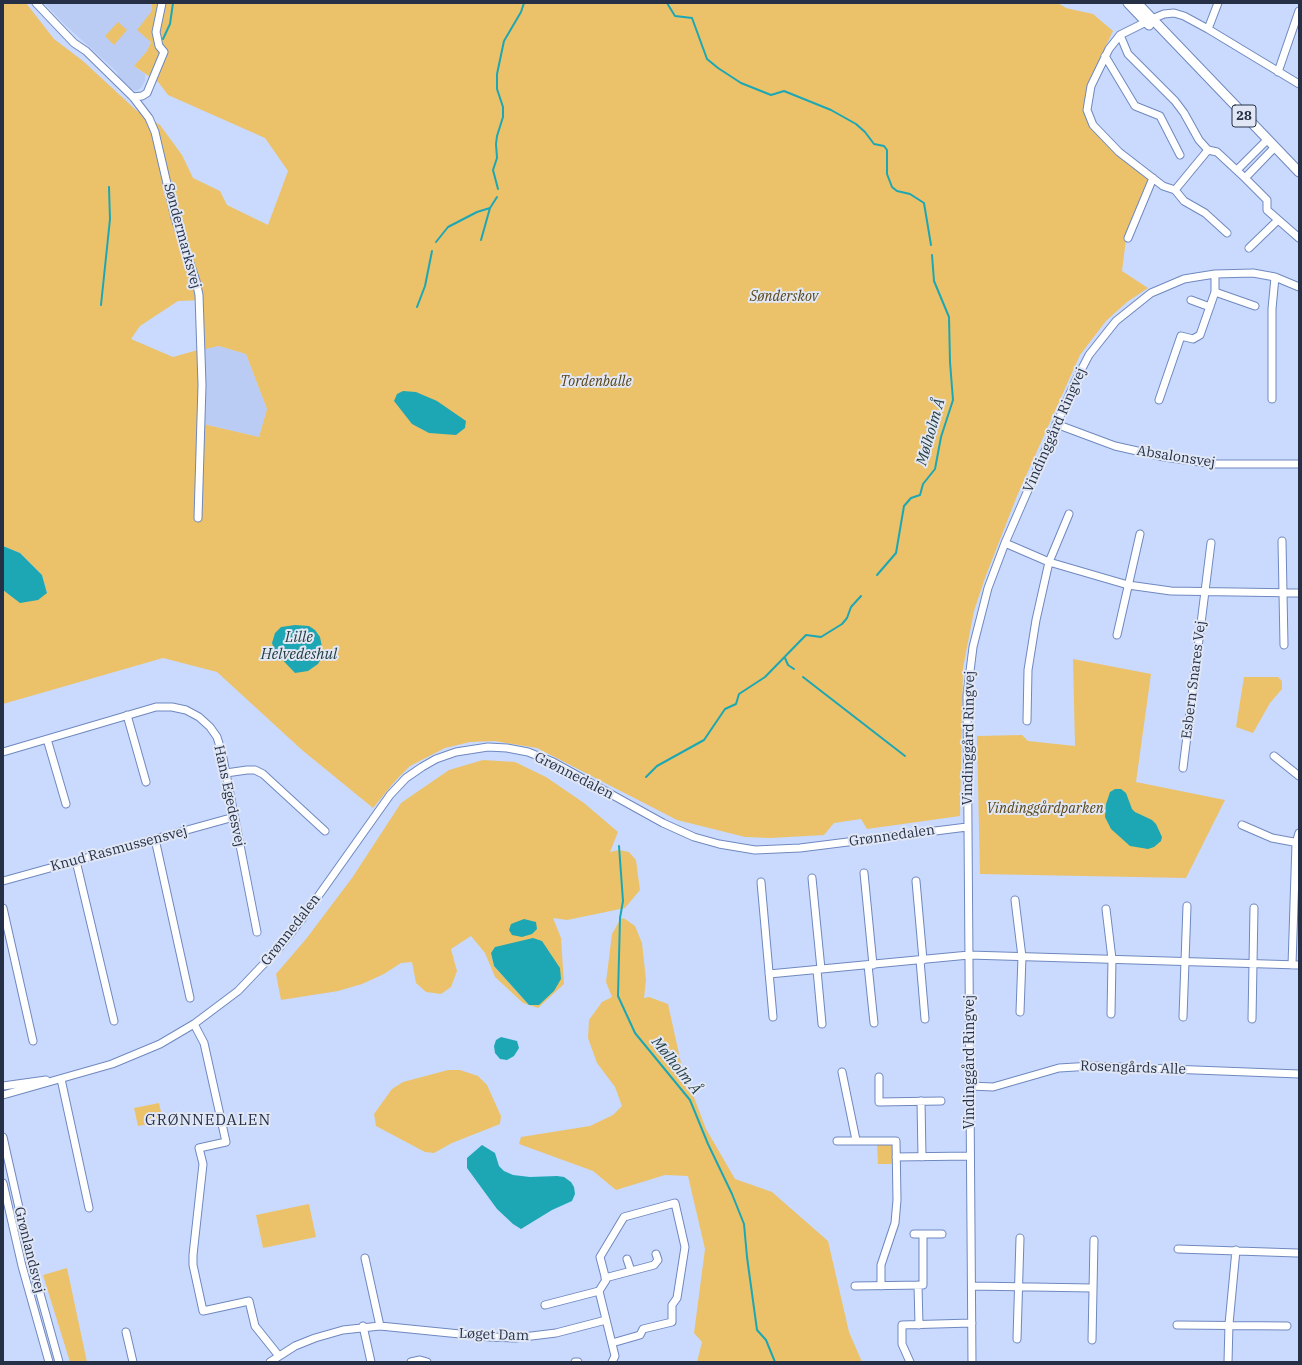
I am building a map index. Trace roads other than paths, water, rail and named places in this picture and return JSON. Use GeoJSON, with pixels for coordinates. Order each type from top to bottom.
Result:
{"type":"FeatureCollection","features":[{"type":"Feature","properties":{"kind":"main road","name":"28"},"geometry":{"type":"LineString","coordinates":[[1128,3],[1149,20]]}},
{"type":"Feature","properties":{"kind":"main road","name":"28"},"geometry":{"type":"LineString","coordinates":[[1137,3],[1171,46],[1190,60],[1299,172]]}},
{"type":"Feature","properties":{"kind":"street","name":"Søndermarksvej"},"geometry":{"type":"LineString","coordinates":[[36,3],[39,9],[74,42],[86,51],[133,97],[149,118],[155,132],[175,218],[196,281],[199,296],[202,386],[198,518]]}},
{"type":"Feature","properties":{"kind":"street"},"geometry":{"type":"LineString","coordinates":[[133,97],[142,96],[147,93],[164,52],[159,46],[156,32],[162,3]]}},
{"type":"Feature","properties":{"kind":"street"},"geometry":{"type":"LineString","coordinates":[[1208,29],[1218,3]]}},
{"type":"Feature","properties":{"kind":"street"},"geometry":{"type":"LineString","coordinates":[[1278,72],[1299,11]]}},
{"type":"Feature","properties":{"kind":"street"},"geometry":{"type":"LineString","coordinates":[[1227,232],[1205,213],[1184,200],[1175,190],[1163,186],[1119,152],[1093,125],[1087,110],[1091,86],[1105,56],[1120,35],[1149,20],[1164,14],[1174,13],[1184,16],[1208,29],[1299,84]]}},
{"type":"Feature","properties":{"kind":"street"},"geometry":{"type":"LineString","coordinates":[[1120,35],[1128,54],[1175,101],[1184,113],[1199,140],[1208,150],[1217,152],[1237,170],[1267,200],[1267,210],[1299,238]]}},
{"type":"Feature","properties":{"kind":"street"},"geometry":{"type":"LineString","coordinates":[[1105,56],[1135,106],[1160,116],[1180,155]]}},
{"type":"Feature","properties":{"kind":"street"},"geometry":{"type":"LineString","coordinates":[[1237,170],[1267,140]]}},
{"type":"Feature","properties":{"kind":"street"},"geometry":{"type":"LineString","coordinates":[[1245,178],[1275,147]]}},
{"type":"Feature","properties":{"kind":"street"},"geometry":{"type":"LineString","coordinates":[[1175,190],[1208,150]]}},
{"type":"Feature","properties":{"kind":"street"},"geometry":{"type":"LineString","coordinates":[[1128,238],[1153,178]]}},
{"type":"Feature","properties":{"kind":"street"},"geometry":{"type":"LineString","coordinates":[[1249,248],[1278,220]]}},
{"type":"Feature","properties":{"kind":"street","name":"Vindinggård Ringvej"},"geometry":{"type":"LineString","coordinates":[[972,1362],[967,827],[969,676],[978,623],[995,568],[1056,424],[1089,355],[1116,321],[1151,293],[1184,279],[1215,274],[1253,273],[1275,277],[1299,286]]}},
{"type":"Feature","properties":{"kind":"street"},"geometry":{"type":"LineString","coordinates":[[1159,400],[1181,336],[1193,339],[1200,335],[1215,292],[1215,274]]}},
{"type":"Feature","properties":{"kind":"street"},"geometry":{"type":"LineString","coordinates":[[1272,399],[1272,309],[1275,277]]}},
{"type":"Feature","properties":{"kind":"street"},"geometry":{"type":"LineString","coordinates":[[1215,292],[1255,306]]}},
{"type":"Feature","properties":{"kind":"street"},"geometry":{"type":"LineString","coordinates":[[1191,300],[1210,307]]}},
{"type":"Feature","properties":{"kind":"street","name":"Absalonsvej"},"geometry":{"type":"LineString","coordinates":[[1056,424],[1115,446],[1164,458],[1214,464],[1299,464]]}},
{"type":"Feature","properties":{"kind":"street"},"geometry":{"type":"LineString","coordinates":[[1027,721],[1028,670],[1031,644],[1050,562],[1069,514]]}},
{"type":"Feature","properties":{"kind":"street"},"geometry":{"type":"LineString","coordinates":[[1117,635],[1140,534]]}},
{"type":"Feature","properties":{"kind":"street"},"geometry":{"type":"LineString","coordinates":[[1282,541],[1284,645]]}},
{"type":"Feature","properties":{"kind":"street"},"geometry":{"type":"LineString","coordinates":[[1005,543],[1050,562],[1128,585],[1171,591],[1205,593],[1299,592]]}},
{"type":"Feature","properties":{"kind":"street","name":"Esbern Snares Vej"},"geometry":{"type":"LineString","coordinates":[[1183,768],[1211,543]]}},
{"type":"Feature","properties":{"kind":"street","name":"Hans Egedesvej"},"geometry":{"type":"LineString","coordinates":[[3,752],[156,707],[172,707],[186,710],[199,717],[210,727],[217,738],[226,773],[258,932]]}},
{"type":"Feature","properties":{"kind":"street"},"geometry":{"type":"LineString","coordinates":[[127,715],[146,782]]}},
{"type":"Feature","properties":{"kind":"street"},"geometry":{"type":"LineString","coordinates":[[47,739],[66,804]]}},
{"type":"Feature","properties":{"kind":"street","name":"Grønnedalen"},"geometry":{"type":"LineString","coordinates":[[3,1094],[90,1072],[160,1044],[194,1024],[238,990],[279,948],[302,919],[390,795],[406,778],[436,759],[456,752],[488,747],[507,748],[528,752],[553,762],[663,823],[694,838],[755,850],[800,848],[967,827]]}},
{"type":"Feature","properties":{"kind":"street"},"geometry":{"type":"LineString","coordinates":[[1274,756],[1299,776]]}},
{"type":"Feature","properties":{"kind":"street"},"geometry":{"type":"LineString","coordinates":[[226,773],[255,770],[263,774],[325,831]]}},
{"type":"Feature","properties":{"kind":"street","name":"Knud Rasmussensvej"},"geometry":{"type":"LineString","coordinates":[[3,881],[234,817]]}},
{"type":"Feature","properties":{"kind":"street"},"geometry":{"type":"LineString","coordinates":[[1242,824],[1272,838],[1298,843]]}},
{"type":"Feature","properties":{"kind":"street"},"geometry":{"type":"LineString","coordinates":[[769,974],[969,955],[1296,965],[1299,833]]}},
{"type":"Feature","properties":{"kind":"street"},"geometry":{"type":"LineString","coordinates":[[155,839],[190,998]]}},
{"type":"Feature","properties":{"kind":"street"},"geometry":{"type":"LineString","coordinates":[[76,861],[114,1021]]}},
{"type":"Feature","properties":{"kind":"street"},"geometry":{"type":"LineString","coordinates":[[864,873],[874,1023]]}},
{"type":"Feature","properties":{"kind":"street"},"geometry":{"type":"LineString","coordinates":[[812,878],[822,1024]]}},
{"type":"Feature","properties":{"kind":"street"},"geometry":{"type":"LineString","coordinates":[[916,881],[925,1019]]}},
{"type":"Feature","properties":{"kind":"street"},"geometry":{"type":"LineString","coordinates":[[761,882],[773,1017]]}},
{"type":"Feature","properties":{"kind":"street"},"geometry":{"type":"LineString","coordinates":[[1015,900],[1022,957],[1020,1012]]}},
{"type":"Feature","properties":{"kind":"street"},"geometry":{"type":"LineString","coordinates":[[1183,1017],[1187,906]]}},
{"type":"Feature","properties":{"kind":"street"},"geometry":{"type":"LineString","coordinates":[[3,908],[33,1041]]}},
{"type":"Feature","properties":{"kind":"street"},"geometry":{"type":"LineString","coordinates":[[1252,1019],[1254,908]]}},
{"type":"Feature","properties":{"kind":"street"},"geometry":{"type":"LineString","coordinates":[[1106,909],[1112,959],[1111,1014]]}},
{"type":"Feature","properties":{"kind":"street"},"geometry":{"type":"LineString","coordinates":[[194,1024],[204,1043],[226,1142],[199,1148],[203,1164],[193,1265],[203,1311],[249,1301],[255,1326],[279,1356]]}},
{"type":"Feature","properties":{"kind":"street","name":"Rosengårds Alle"},"geometry":{"type":"LineString","coordinates":[[970,1086],[992,1087],[1059,1068],[1092,1066],[1299,1074]]}},
{"type":"Feature","properties":{"kind":"street"},"geometry":{"type":"LineString","coordinates":[[842,1072],[853,1106],[856,1140]]}},
{"type":"Feature","properties":{"kind":"street"},"geometry":{"type":"LineString","coordinates":[[879,1077],[879,1102],[941,1101]]}},
{"type":"Feature","properties":{"kind":"street"},"geometry":{"type":"LineString","coordinates":[[60,1079],[89,1208]]}},
{"type":"Feature","properties":{"kind":"street","name":"Grønnedalen"},"geometry":{"type":"LineString","coordinates":[[3,1086],[60,1079]]}},
{"type":"Feature","properties":{"kind":"street"},"geometry":{"type":"LineString","coordinates":[[921,1101],[922,1157]]}},
{"type":"Feature","properties":{"kind":"street","name":"Grønlandsvej"},"geometry":{"type":"LineString","coordinates":[[3,1137],[31,1261],[59,1362]]}},
{"type":"Feature","properties":{"kind":"street"},"geometry":{"type":"LineString","coordinates":[[837,1141],[896,1141],[897,1200],[895,1223],[881,1265],[881,1286]]}},
{"type":"Feature","properties":{"kind":"street"},"geometry":{"type":"LineString","coordinates":[[896,1157],[970,1156]]}},
{"type":"Feature","properties":{"kind":"street","name":"Grønlandsvej"},"geometry":{"type":"LineString","coordinates":[[3,1183],[22,1266],[49,1362]]}},
{"type":"Feature","properties":{"kind":"street"},"geometry":{"type":"LineString","coordinates":[[545,1305],[599,1291],[606,1280],[600,1257],[624,1217],[675,1204],[685,1247],[678,1298],[672,1305],[672,1322],[643,1329],[640,1335],[612,1343]]}},
{"type":"Feature","properties":{"kind":"street"},"geometry":{"type":"LineString","coordinates":[[914,1234],[942,1234]]}},
{"type":"Feature","properties":{"kind":"street"},"geometry":{"type":"LineString","coordinates":[[855,1286],[923,1285],[923,1234]]}},
{"type":"Feature","properties":{"kind":"street"},"geometry":{"type":"LineString","coordinates":[[1017,1339],[1020,1238]]}},
{"type":"Feature","properties":{"kind":"street"},"geometry":{"type":"LineString","coordinates":[[1092,1340],[1094,1240]]}},
{"type":"Feature","properties":{"kind":"street"},"geometry":{"type":"LineString","coordinates":[[1178,1249],[1297,1253]]}},
{"type":"Feature","properties":{"kind":"street"},"geometry":{"type":"LineString","coordinates":[[1228,1362],[1229,1324],[1236,1250]]}},
{"type":"Feature","properties":{"kind":"street"},"geometry":{"type":"LineString","coordinates":[[605,1278],[654,1265],[658,1260],[656,1254]]}},
{"type":"Feature","properties":{"kind":"street"},"geometry":{"type":"LineString","coordinates":[[365,1258],[380,1326]]}},
{"type":"Feature","properties":{"kind":"street"},"geometry":{"type":"LineString","coordinates":[[627,1259],[631,1271]]}},
{"type":"Feature","properties":{"kind":"street"},"geometry":{"type":"LineString","coordinates":[[918,1285],[919,1325]]}},
{"type":"Feature","properties":{"kind":"street"},"geometry":{"type":"LineString","coordinates":[[972,1286],[1092,1288]]}},
{"type":"Feature","properties":{"kind":"street"},"geometry":{"type":"LineString","coordinates":[[599,1291],[615,1356],[612,1362]]}},
{"type":"Feature","properties":{"kind":"street","name":"Løget Dam"},"geometry":{"type":"LineString","coordinates":[[272,1362],[279,1356],[315,1338],[363,1326],[404,1327],[490,1337],[514,1338],[556,1333],[606,1320]]}},
{"type":"Feature","properties":{"kind":"street"},"geometry":{"type":"LineString","coordinates":[[910,1362],[902,1344],[902,1325],[972,1323]]}},
{"type":"Feature","properties":{"kind":"street"},"geometry":{"type":"LineString","coordinates":[[1177,1325],[1229,1324],[1287,1326]]}},
{"type":"Feature","properties":{"kind":"street"},"geometry":{"type":"LineString","coordinates":[[363,1326],[371,1362]]}},
{"type":"Feature","properties":{"kind":"street"},"geometry":{"type":"LineString","coordinates":[[126,1332],[133,1362]]}},
{"type":"Feature","properties":{"kind":"street"},"geometry":{"type":"LineString","coordinates":[[411,1362],[420,1360],[427,1362]]}},
{"type":"Feature","properties":{"kind":"water"},"geometry":{"type":"Polygon","coordinates":[[[403,391],[416,392],[437,401],[466,421],[465,428],[456,435],[429,433],[412,424],[394,401],[397,394],[403,391]]]}},
{"type":"Feature","properties":{"kind":"water"},"geometry":{"type":"Polygon","coordinates":[[[3,546],[20,553],[42,575],[47,593],[38,600],[20,603],[3,590],[3,546]]]}},
{"type":"Feature","properties":{"kind":"water","name":"Lille Helvedeshul"},"geometry":{"type":"Polygon","coordinates":[[[295,625],[309,626],[315,630],[320,637],[322,657],[318,664],[308,671],[295,673],[275,652],[272,643],[275,633],[281,627],[295,625]]]}},
{"type":"Feature","properties":{"kind":"water"},"geometry":{"type":"Polygon","coordinates":[[[1115,789],[1121,789],[1126,793],[1132,809],[1135,812],[1152,820],[1156,824],[1162,837],[1161,841],[1154,847],[1148,849],[1130,846],[1111,829],[1105,817],[1106,804],[1110,792],[1115,789]]]}},
{"type":"Feature","properties":{"kind":"water"},"geometry":{"type":"Polygon","coordinates":[[[524,919],[536,922],[537,929],[532,934],[522,937],[512,935],[509,930],[511,924],[524,919]]]}},
{"type":"Feature","properties":{"kind":"water"},"geometry":{"type":"Polygon","coordinates":[[[533,938],[542,941],[560,968],[561,979],[554,991],[539,1005],[529,1005],[494,966],[491,953],[495,947],[533,938]]]}},
{"type":"Feature","properties":{"kind":"water"},"geometry":{"type":"Polygon","coordinates":[[[501,1037],[517,1041],[519,1048],[514,1056],[507,1060],[500,1059],[495,1053],[494,1046],[496,1040],[501,1037]]]}},
{"type":"Feature","properties":{"kind":"water"},"geometry":{"type":"Polygon","coordinates":[[[482,1145],[495,1153],[499,1166],[504,1171],[513,1175],[530,1177],[564,1177],[571,1182],[574,1187],[575,1194],[572,1201],[552,1210],[521,1229],[513,1224],[497,1209],[467,1168],[467,1158],[482,1145]]]}},
{"type":"Feature","properties":{"kind":"waterway"},"geometry":{"type":"LineString","coordinates":[[163,39],[170,24],[173,3]]}},
{"type":"Feature","properties":{"kind":"waterway"},"geometry":{"type":"LineString","coordinates":[[498,189],[493,170],[497,158],[496,144],[503,117],[503,107],[497,89],[497,74],[504,41],[521,12],[524,3]]}},
{"type":"Feature","properties":{"kind":"waterway","name":"Mølholm Å"},"geometry":{"type":"LineString","coordinates":[[667,3],[675,16],[692,18],[707,59],[718,68],[741,83],[771,95],[784,91],[831,110],[856,124],[865,132],[874,144],[884,146],[887,150],[887,174],[892,187],[897,191],[910,194],[924,203],[931,245]]}},
{"type":"Feature","properties":{"kind":"waterway"},"geometry":{"type":"LineString","coordinates":[[101,305],[110,219],[109,187]]}},
{"type":"Feature","properties":{"kind":"waterway"},"geometry":{"type":"LineString","coordinates":[[436,242],[448,227],[477,212],[490,208],[497,197]]}},
{"type":"Feature","properties":{"kind":"waterway"},"geometry":{"type":"LineString","coordinates":[[481,240],[490,208]]}},
{"type":"Feature","properties":{"kind":"waterway"},"geometry":{"type":"LineString","coordinates":[[417,307],[425,286],[432,251]]}},
{"type":"Feature","properties":{"kind":"waterway","name":"Mølholm Å"},"geometry":{"type":"LineString","coordinates":[[877,575],[896,553],[904,506],[911,498],[920,495],[923,484],[935,469],[941,437],[953,400],[949,317],[934,281],[932,255]]}},
{"type":"Feature","properties":{"kind":"waterway","name":"Mølholm Å"},"geometry":{"type":"LineString","coordinates":[[646,777],[657,766],[704,740],[725,709],[736,704],[739,694],[765,677],[806,635],[821,637],[842,624],[847,618],[851,607],[861,596]]}},
{"type":"Feature","properties":{"kind":"waterway"},"geometry":{"type":"LineString","coordinates":[[785,658],[788,665],[794,669]]}},
{"type":"Feature","properties":{"kind":"waterway"},"geometry":{"type":"LineString","coordinates":[[803,677],[905,756]]}},
{"type":"Feature","properties":{"kind":"waterway","name":"Mølholm Å"},"geometry":{"type":"LineString","coordinates":[[619,846],[623,901],[620,918],[618,996],[635,1033],[690,1100],[708,1144],[732,1194],[744,1224],[757,1330],[766,1340],[775,1362]]}},
{"type":"Feature","properties":{"kind":"district","name":"GRØNNEDALEN"},"geometry":{"type":"Point","coordinates":[208,1121]}},
{"type":"Feature","properties":{"kind":"park label","name":"Sønderskov"},"geometry":{"type":"Point","coordinates":[784,297]}},
{"type":"Feature","properties":{"kind":"park label","name":"Tordenballe"},"geometry":{"type":"Point","coordinates":[596,382]}},
{"type":"Feature","properties":{"kind":"park label","name":"Vindinggårdparken"},"geometry":{"type":"Point","coordinates":[1045,809]}}]}
